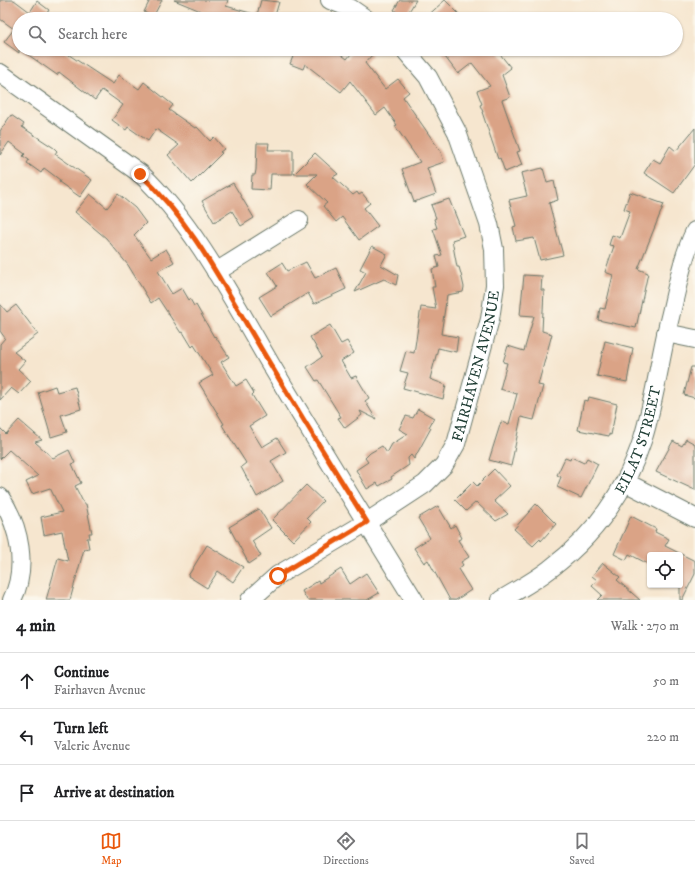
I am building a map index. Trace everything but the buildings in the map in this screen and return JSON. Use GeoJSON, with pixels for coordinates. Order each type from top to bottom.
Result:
{"type":"FeatureCollection","features":[{"type":"Feature","properties":{"kind":"street"},"geometry":{"type":"LineString","coordinates":[[330,0],[356,12]]}},
{"type":"Feature","properties":{"kind":"street","name":"FAIRHAVEN AVENUE"},"geometry":{"type":"LineString","coordinates":[[250,600],[278,576],[367,522],[425,484],[444,465],[456,444],[490,319],[495,286],[494,249],[489,224],[457,132],[428,77],[410,56]]}},
{"type":"Feature","properties":{"kind":"street"},"geometry":{"type":"LineString","coordinates":[[0,73],[140,174],[158,190],[173,209],[216,272],[414,600]]}},
{"type":"Feature","properties":{"kind":"street"},"geometry":{"type":"LineString","coordinates":[[216,272],[299,220]]}},
{"type":"Feature","properties":{"kind":"street","name":"EILAT STREET"},"geometry":{"type":"LineString","coordinates":[[501,600],[550,570],[587,537],[608,511],[625,482],[643,437],[666,333],[688,246],[695,230]]}},
{"type":"Feature","properties":{"kind":"street"},"geometry":{"type":"LineString","coordinates":[[666,333],[695,339]]}},
{"type":"Feature","properties":{"kind":"street"},"geometry":{"type":"LineString","coordinates":[[625,482],[695,518]]}},
{"type":"Feature","properties":{"kind":"street"},"geometry":{"type":"LineString","coordinates":[[0,497],[10,512],[21,552],[16,590],[12,600]]}},
{"type":"Feature","properties":{"kind":"route"},"geometry":{"type":"LineString","coordinates":[[140,174],[158,190],[173,209],[216,272],[305,423],[367,522],[278,576]]}}]}
